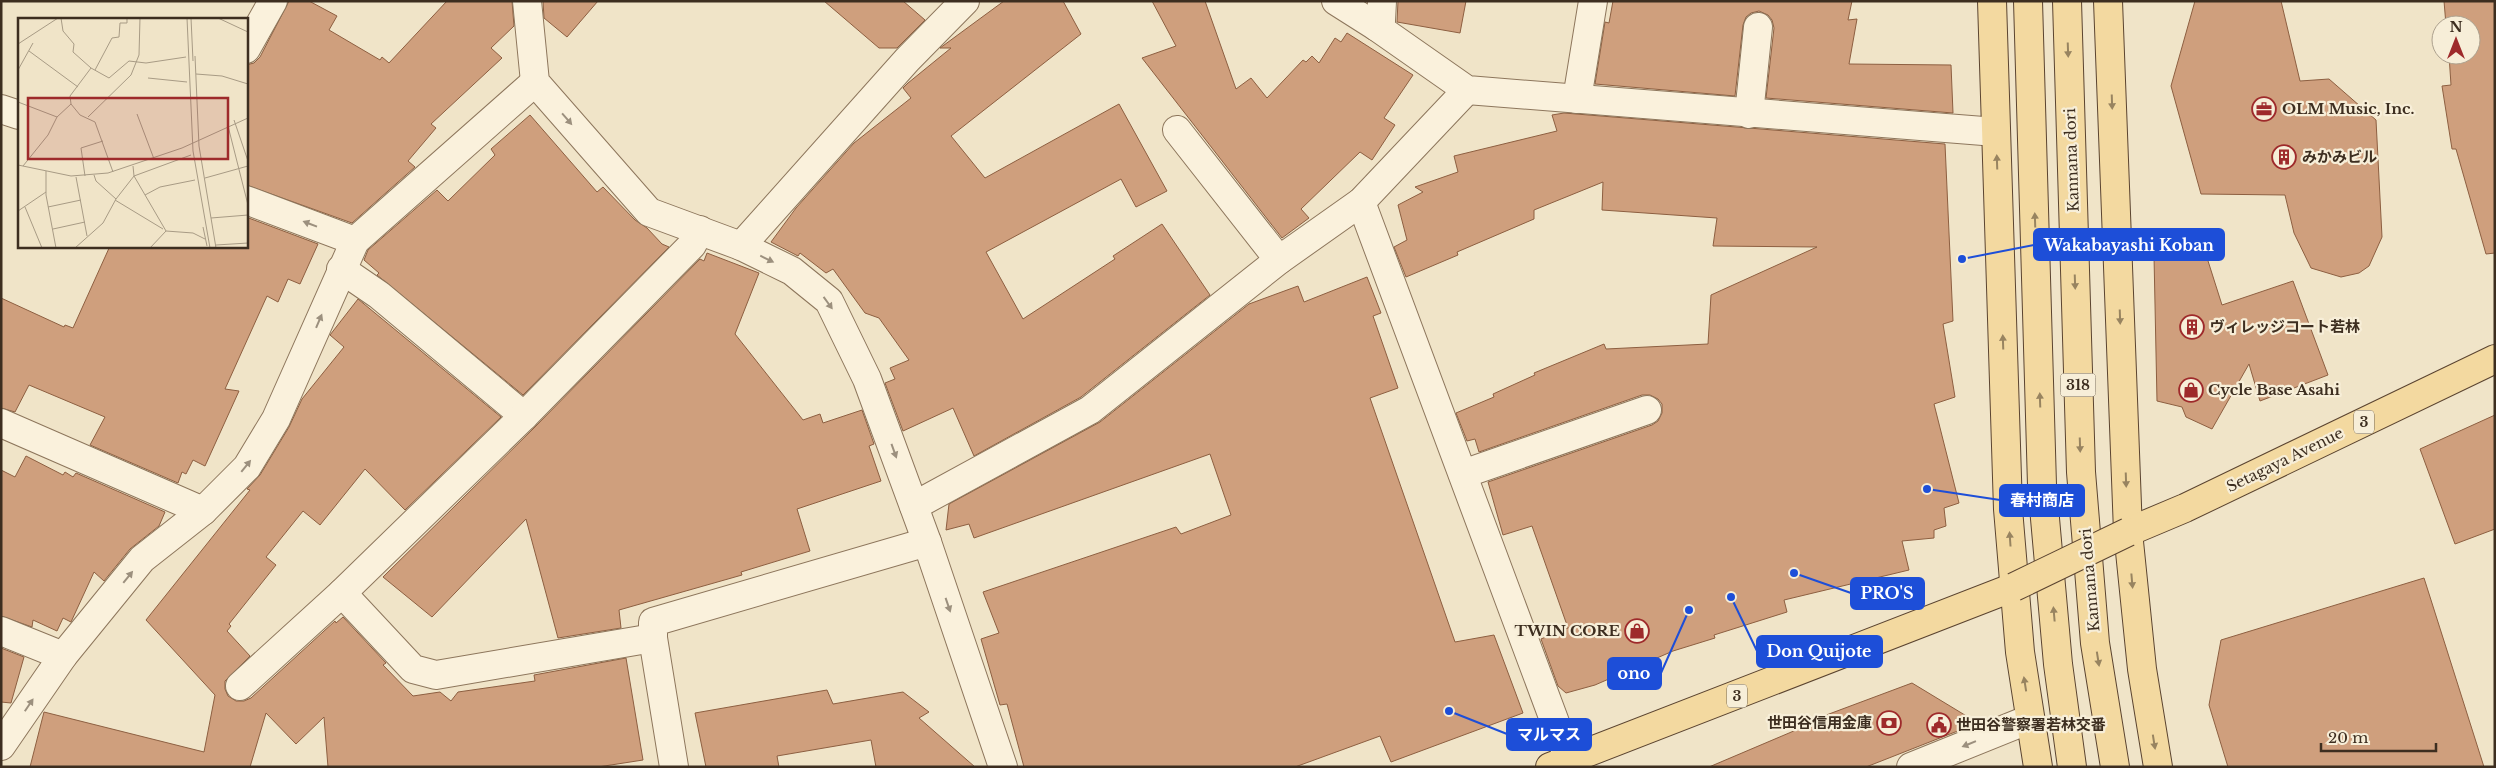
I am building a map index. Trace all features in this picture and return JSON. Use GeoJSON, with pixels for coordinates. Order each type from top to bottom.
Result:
{"type":"FeatureCollection","features":[{"type":"Feature","properties":{"kind":"main road"},"geometry":{"type":"LineString","coordinates":[[1992,1],[2008,509],[2020,652],[2038,767]]}},
{"type":"Feature","properties":{"kind":"main road","name":"318"},"geometry":{"type":"LineString","coordinates":[[2028,1],[2042,485],[2058,664],[2072,767]]}},
{"type":"Feature","properties":{"kind":"main road","name":"Kannana dori"},"geometry":{"type":"LineString","coordinates":[[2067,1],[2081,472],[2095,643],[2115,767]]}},
{"type":"Feature","properties":{"kind":"main road"},"geometry":{"type":"LineString","coordinates":[[2108,1],[2128,532],[2142,669],[2158,767]]}},
{"type":"Feature","properties":{"kind":"main road","name":"Setagaya Avenue"},"geometry":{"type":"LineString","coordinates":[[2128,532],[2193,504],[2495,359]]}},
{"type":"Feature","properties":{"kind":"main road","name":"3"},"geometry":{"type":"LineString","coordinates":[[1560,763],[2014,588],[2128,532]]}},
{"type":"Feature","properties":{"kind":"street"},"geometry":{"type":"LineString","coordinates":[[248,45],[273,1]]}},
{"type":"Feature","properties":{"kind":"street"},"geometry":{"type":"LineString","coordinates":[[526,1],[535,82],[649,212],[741,246],[792,271],[829,301],[867,379],[927,542],[1003,767]]}},
{"type":"Feature","properties":{"kind":"street"},"geometry":{"type":"LineString","coordinates":[[741,246],[907,60],[965,1]]}},
{"type":"Feature","properties":{"kind":"street"},"geometry":{"type":"LineString","coordinates":[[1336,1],[1379,14],[1467,90],[1749,114],[1996,132]]}},
{"type":"Feature","properties":{"kind":"street"},"geometry":{"type":"LineString","coordinates":[[1577,99],[1593,1]]}},
{"type":"Feature","properties":{"kind":"street"},"geometry":{"type":"LineString","coordinates":[[1749,114],[1758,27]]}},
{"type":"Feature","properties":{"kind":"street"},"geometry":{"type":"LineString","coordinates":[[1,746],[63,656],[142,559],[203,511],[247,466],[276,419],[341,268],[355,241],[535,82]]}},
{"type":"Feature","properties":{"kind":"street"},"geometry":{"type":"LineString","coordinates":[[914,506],[1090,410],[1280,260],[1360,202],[1467,90]]}},
{"type":"Feature","properties":{"kind":"street"},"geometry":{"type":"LineString","coordinates":[[1,109],[18,115]]}},
{"type":"Feature","properties":{"kind":"street"},"geometry":{"type":"LineString","coordinates":[[1177,130],[1280,260]]}},
{"type":"Feature","properties":{"kind":"street"},"geometry":{"type":"LineString","coordinates":[[248,201],[355,241]]}},
{"type":"Feature","properties":{"kind":"street"},"geometry":{"type":"LineString","coordinates":[[1360,202],[1463,474],[1560,763]]}},
{"type":"Feature","properties":{"kind":"street"},"geometry":{"type":"LineString","coordinates":[[240,686],[342,593],[524,416],[692,245],[700,230]]}},
{"type":"Feature","properties":{"kind":"street"},"geometry":{"type":"LineString","coordinates":[[341,268],[379,295],[524,416]]}},
{"type":"Feature","properties":{"kind":"street"},"geometry":{"type":"LineString","coordinates":[[1463,474],[1647,410]]}},
{"type":"Feature","properties":{"kind":"street"},"geometry":{"type":"LineString","coordinates":[[1,422],[203,511]]}},
{"type":"Feature","properties":{"kind":"street"},"geometry":{"type":"LineString","coordinates":[[674,767],[653,638],[653,622],[927,542]]}},
{"type":"Feature","properties":{"kind":"street"},"geometry":{"type":"LineString","coordinates":[[342,593],[413,669],[436,675],[653,638]]}},
{"type":"Feature","properties":{"kind":"street"},"geometry":{"type":"LineString","coordinates":[[1,631],[63,656]]}},
{"type":"Feature","properties":{"kind":"street"},"geometry":{"type":"LineString","coordinates":[[1911,767],[2030,719]]}},
{"type":"Feature","properties":{"kind":"building"},"geometry":{"type":"Polygon","coordinates":[[[289,1],[309,1],[337,16],[329,30],[380,60],[382,57],[389,63],[447,1],[512,1],[514,26],[491,48],[502,58],[431,124],[436,128],[408,161],[415,167],[352,223],[248,186],[248,64],[254,63],[260,57],[289,1]]]}},
{"type":"Feature","properties":{"kind":"building"},"geometry":{"type":"Polygon","coordinates":[[[543,1],[598,1],[567,37],[544,18],[543,1]]]}},
{"type":"Feature","properties":{"kind":"building"},"geometry":{"type":"Polygon","coordinates":[[[824,1],[903,1],[925,20],[897,48],[879,48],[824,1]]]}},
{"type":"Feature","properties":{"kind":"building"},"geometry":{"type":"Polygon","coordinates":[[[1004,1],[1063,1],[1081,34],[951,136],[985,178],[1119,104],[1167,191],[1136,207],[1121,179],[986,252],[1023,319],[1115,259],[1113,256],[1162,224],[1210,295],[1081,397],[974,456],[953,408],[903,431],[885,383],[895,379],[890,368],[909,360],[879,318],[865,313],[833,269],[826,273],[800,253],[798,256],[771,242],[796,208],[854,143],[911,98],[903,88],[951,48],[940,48],[1004,1]]]}},
{"type":"Feature","properties":{"kind":"building"},"geometry":{"type":"Polygon","coordinates":[[[1152,1],[1205,1],[1236,89],[1251,78],[1267,98],[1303,60],[1306,62],[1312,56],[1319,63],[1335,38],[1341,42],[1347,33],[1413,75],[1384,118],[1395,125],[1372,160],[1360,152],[1301,209],[1309,218],[1282,238],[1142,58],[1176,46],[1152,1]]]}},
{"type":"Feature","properties":{"kind":"building"},"geometry":{"type":"Polygon","coordinates":[[[1398,1],[1466,1],[1460,33],[1397,22],[1398,1]]]}},
{"type":"Feature","properties":{"kind":"building"},"geometry":{"type":"Polygon","coordinates":[[[1613,1],[1852,1],[1848,20],[1857,19],[1849,64],[1951,65],[1953,113],[1766,98],[1774,28],[1772,20],[1768,15],[1759,11],[1751,13],[1746,17],[1743,25],[1735,96],[1595,84],[1605,22],[1609,23],[1613,1]]]}},
{"type":"Feature","properties":{"kind":"building","name":"みかみビル"},"geometry":{"type":"Polygon","coordinates":[[[2195,1],[2281,1],[2300,81],[2329,79],[2376,120],[2382,237],[2369,266],[2359,273],[2341,277],[2311,268],[2294,233],[2285,195],[2201,194],[2171,86],[2195,1]]]}},
{"type":"Feature","properties":{"kind":"building"},"geometry":{"type":"Polygon","coordinates":[[[2444,1],[2495,1],[2495,253],[2486,254],[2456,149],[2452,149],[2442,86],[2451,85],[2450,65],[2481,65],[2481,15],[2445,15],[2444,1]]]}},
{"type":"Feature","properties":{"kind":"building"},"geometry":{"type":"Polygon","coordinates":[[[1564,113],[1945,144],[1953,321],[1943,324],[1955,397],[1934,404],[1959,503],[1944,508],[1946,526],[1934,530],[1934,538],[1902,541],[1909,570],[1784,600],[1787,612],[1714,635],[1715,638],[1673,651],[1595,685],[1566,693],[1558,686],[1541,639],[1568,628],[1532,526],[1503,535],[1488,482],[1652,425],[1658,421],[1662,413],[1662,404],[1658,399],[1650,395],[1642,395],[1479,452],[1475,439],[1467,441],[1456,413],[1494,397],[1493,394],[1535,375],[1534,373],[1604,344],[1606,349],[1708,344],[1711,295],[1817,247],[1713,246],[1717,218],[1602,210],[1603,182],[1534,210],[1534,219],[1457,252],[1458,255],[1406,277],[1394,247],[1407,240],[1398,205],[1423,192],[1415,187],[1458,172],[1454,156],[1557,131],[1552,115],[1564,113]]]}},
{"type":"Feature","properties":{"kind":"building"},"geometry":{"type":"Polygon","coordinates":[[[530,115],[597,192],[603,187],[635,220],[647,228],[662,244],[669,247],[523,395],[377,275],[379,273],[364,260],[368,250],[437,190],[448,201],[495,155],[491,149],[530,115]]]}},
{"type":"Feature","properties":{"kind":"building"},"geometry":{"type":"Polygon","coordinates":[[[248,218],[318,244],[300,284],[288,279],[278,302],[267,296],[225,389],[239,391],[205,466],[193,460],[186,474],[182,472],[178,483],[90,445],[105,417],[29,385],[15,412],[1,408],[1,298],[64,327],[65,325],[73,328],[109,248],[248,248],[248,218]]]}},
{"type":"Feature","properties":{"kind":"building"},"geometry":{"type":"Polygon","coordinates":[[[2202,242],[2222,305],[2293,281],[2328,375],[2260,401],[2249,364],[2212,429],[2186,417],[2182,407],[2157,401],[2154,256],[2202,242]]]}},
{"type":"Feature","properties":{"kind":"building"},"geometry":{"type":"Polygon","coordinates":[[[707,253],[759,273],[735,334],[803,420],[820,414],[823,423],[862,410],[874,444],[869,446],[881,481],[797,509],[810,551],[741,572],[742,575],[619,610],[621,628],[558,638],[526,519],[432,617],[383,577],[535,427],[700,259],[704,261],[707,253]]]}},
{"type":"Feature","properties":{"kind":"building"},"geometry":{"type":"Polygon","coordinates":[[[1367,277],[1381,313],[1373,316],[1398,388],[1370,398],[1455,642],[1494,635],[1523,713],[1391,762],[1380,736],[1295,767],[1024,767],[1007,704],[1000,705],[981,639],[999,633],[983,592],[1176,527],[1181,534],[1231,515],[1210,454],[974,538],[969,524],[946,530],[949,504],[1100,422],[1249,304],[1298,286],[1304,302],[1367,277]]]}},
{"type":"Feature","properties":{"kind":"building"},"geometry":{"type":"Polygon","coordinates":[[[358,299],[501,417],[405,510],[365,469],[320,525],[303,511],[266,557],[276,565],[229,624],[231,626],[227,631],[250,656],[225,681],[225,689],[228,696],[236,701],[244,701],[251,698],[335,621],[336,623],[343,617],[386,663],[383,665],[413,696],[440,692],[451,701],[458,692],[535,681],[534,675],[626,658],[643,760],[598,767],[328,767],[324,717],[296,744],[266,713],[250,767],[30,767],[44,712],[204,752],[215,695],[146,620],[250,490],[247,489],[260,475],[289,427],[302,399],[344,347],[330,335],[358,299]]]}},
{"type":"Feature","properties":{"kind":"building"},"geometry":{"type":"Polygon","coordinates":[[[2495,415],[2495,529],[2455,544],[2420,449],[2495,415]]]}},
{"type":"Feature","properties":{"kind":"building"},"geometry":{"type":"Polygon","coordinates":[[[26,456],[63,475],[65,472],[73,477],[76,473],[165,512],[159,526],[130,549],[104,581],[94,572],[71,622],[63,618],[57,631],[33,620],[32,627],[1,616],[1,470],[15,477],[26,456]]]}},
{"type":"Feature","properties":{"kind":"building"},"geometry":{"type":"Polygon","coordinates":[[[2424,578],[2484,767],[2228,767],[2209,705],[2221,640],[2424,578]]]}},
{"type":"Feature","properties":{"kind":"building"},"geometry":{"type":"Polygon","coordinates":[[[1,648],[24,657],[11,703],[1,702],[1,648]]]}},
{"type":"Feature","properties":{"kind":"building"},"geometry":{"type":"Polygon","coordinates":[[[1912,683],[1978,723],[1866,767],[1709,767],[1822,719],[1821,717],[1912,683]]]}},
{"type":"Feature","properties":{"kind":"building"},"geometry":{"type":"Polygon","coordinates":[[[827,690],[833,704],[903,692],[929,712],[919,718],[975,767],[876,767],[871,740],[777,756],[779,767],[706,767],[695,713],[827,690]]]}},
{"type":"Feature","properties":{"kind":"place","name":"OLM Music, Inc."},"geometry":{"type":"Point","coordinates":[2264,109]}},
{"type":"Feature","properties":{"kind":"place","name":"みかみビル"},"geometry":{"type":"Point","coordinates":[2284,157]}},
{"type":"Feature","properties":{"kind":"place","name":"Wakabayashi Koban"},"geometry":{"type":"Point","coordinates":[1962,259]}},
{"type":"Feature","properties":{"kind":"place","name":"ヴィレッジコート若林"},"geometry":{"type":"Point","coordinates":[2192,327]}},
{"type":"Feature","properties":{"kind":"place","name":"Cycle Base Asahi"},"geometry":{"type":"Point","coordinates":[2191,390]}},
{"type":"Feature","properties":{"kind":"place","name":"春村商店"},"geometry":{"type":"Point","coordinates":[1927,489]}},
{"type":"Feature","properties":{"kind":"place","name":"PRO'S"},"geometry":{"type":"Point","coordinates":[1794,573]}},
{"type":"Feature","properties":{"kind":"place","name":"Don Quijote"},"geometry":{"type":"Point","coordinates":[1731,597]}},
{"type":"Feature","properties":{"kind":"place","name":"ono"},"geometry":{"type":"Point","coordinates":[1689,610]}},
{"type":"Feature","properties":{"kind":"place","name":"TWIN CORE"},"geometry":{"type":"Point","coordinates":[1637,631]}},
{"type":"Feature","properties":{"kind":"place","name":"マルマス"},"geometry":{"type":"Point","coordinates":[1449,711]}},
{"type":"Feature","properties":{"kind":"place","name":"世田谷信用金庫"},"geometry":{"type":"Point","coordinates":[1889,723]}},
{"type":"Feature","properties":{"kind":"place","name":"世田谷警察署若林交番"},"geometry":{"type":"Point","coordinates":[1939,725]}}]}
